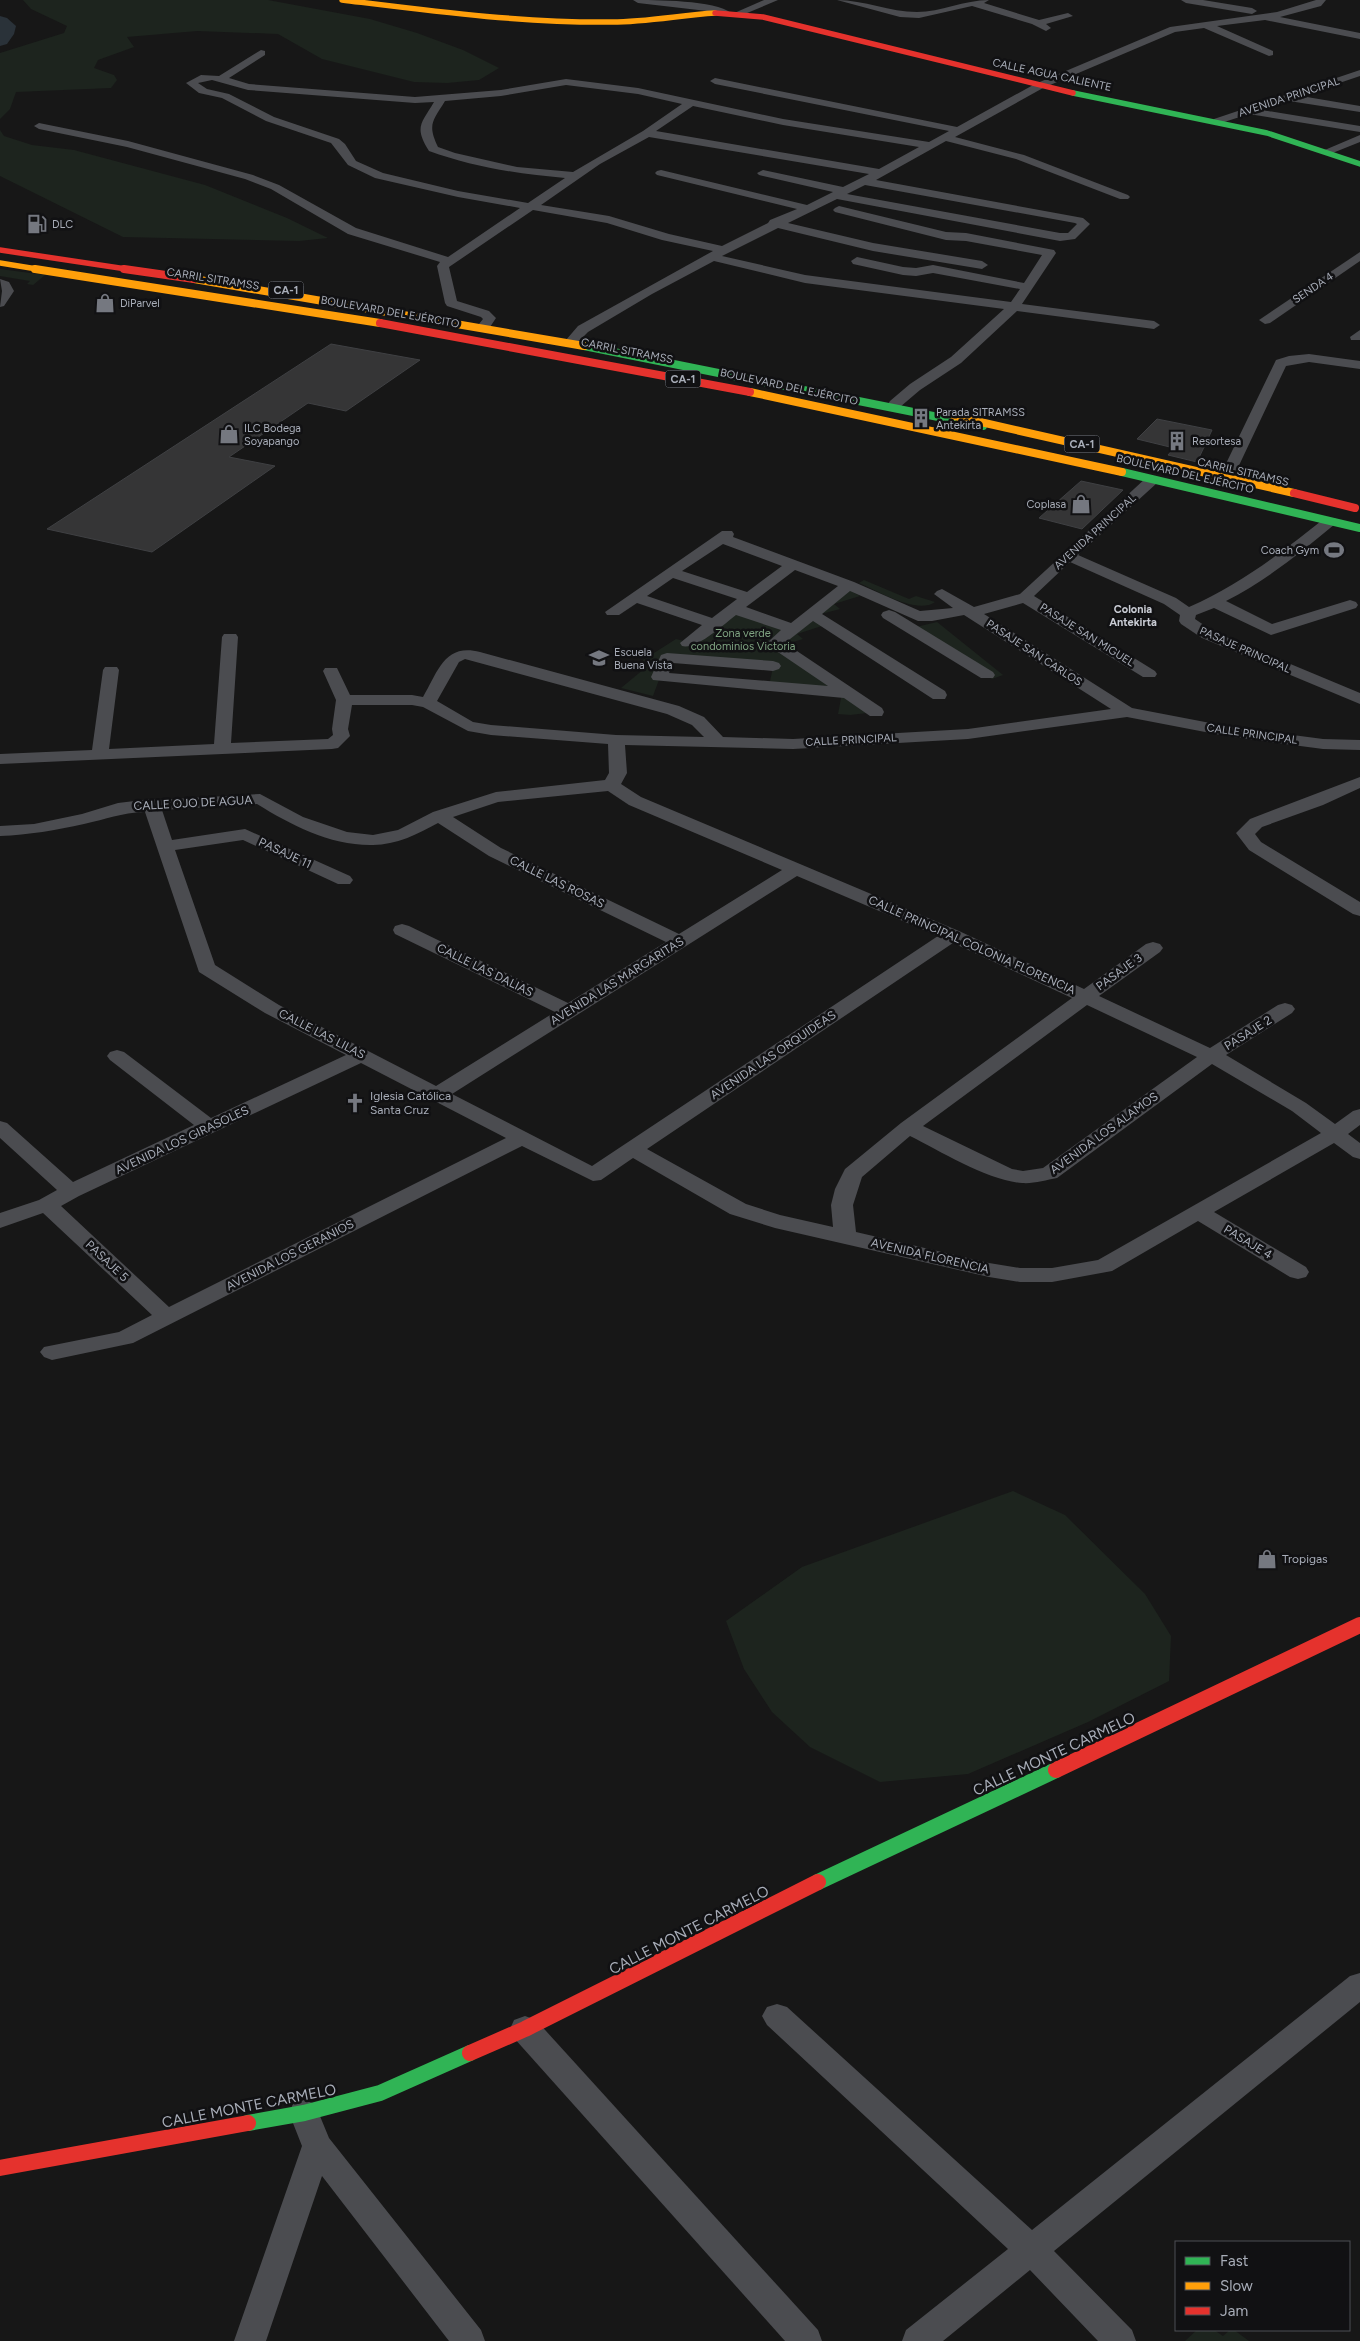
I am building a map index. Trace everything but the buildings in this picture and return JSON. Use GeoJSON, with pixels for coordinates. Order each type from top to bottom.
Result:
{"type":"FeatureCollection","features":[{"type":"Feature","properties":{"kind":"main road","name":"CALLE AGUA CALIENTE"},"geometry":{"type":"LineString","coordinates":[[342,0],[454,14],[590,22],[621,22],[680,15],[732,14],[776,19],[1039,86],[1218,121],[1267,133],[1360,164]]}},
{"type":"Feature","properties":{"kind":"main road","name":"BOULEVARD DEL EJÉRCITO"},"geometry":{"type":"LineString","coordinates":[[0,246],[214,278],[572,340],[895,404],[1227,476],[1360,510]]}},
{"type":"Feature","properties":{"kind":"main road","name":"CARRIL SITRAMSS"},"geometry":{"type":"LineString","coordinates":[[0,250],[365,306],[666,360],[1053,441],[1360,510]]}},
{"type":"Feature","properties":{"kind":"main road"},"geometry":{"type":"LineString","coordinates":[[23,262],[37,260],[38,258],[35,255]]}},
{"type":"Feature","properties":{"kind":"main road","name":"BOULEVARD DEL EJÉRCITO"},"geometry":{"type":"LineString","coordinates":[[0,261],[308,310],[586,360],[864,416],[1360,528]]}},
{"type":"Feature","properties":{"kind":"main road","name":"CARRIL SITRAMSS"},"geometry":{"type":"LineString","coordinates":[[0,261],[23,262],[318,308],[596,358],[832,404],[1045,450],[1360,524]]}},
{"type":"Feature","properties":{"kind":"main road"},"geometry":{"type":"LineString","coordinates":[[86,272],[82,267],[98,264]]}},
{"type":"Feature","properties":{"kind":"main road","name":"CALLE MONTE CARMELO"},"geometry":{"type":"LineString","coordinates":[[0,2168],[304,2113],[380,2092],[525,2029],[807,1886],[1061,1768],[1360,1625]]}},
{"type":"Feature","properties":{"kind":"street"},"geometry":{"type":"LineString","coordinates":[[638,0],[708,8],[732,14],[773,0]]}},
{"type":"Feature","properties":{"kind":"street"},"geometry":{"type":"LineString","coordinates":[[842,0],[900,14],[919,16],[984,0]]}},
{"type":"Feature","properties":{"kind":"street"},"geometry":{"type":"LineString","coordinates":[[1186,0],[1277,15]]}},
{"type":"Feature","properties":{"kind":"street"},"geometry":{"type":"LineString","coordinates":[[572,340],[583,329],[717,254],[774,223],[881,173],[1039,86],[1173,29],[1277,15],[1318,4],[1321,0]]}},
{"type":"Feature","properties":{"kind":"street"},"geometry":{"type":"LineString","coordinates":[[974,3],[1042,26],[1068,16]]}},
{"type":"Feature","properties":{"kind":"street"},"geometry":{"type":"LineString","coordinates":[[1264,17],[1360,36]]}},
{"type":"Feature","properties":{"kind":"street"},"geometry":{"type":"LineString","coordinates":[[1204,24],[1269,53]]}},
{"type":"Feature","properties":{"kind":"street"},"geometry":{"type":"LineString","coordinates":[[222,79],[261,53]]}},
{"type":"Feature","properties":{"kind":"street","name":"AVENIDA PRINCIPAL"},"geometry":{"type":"LineString","coordinates":[[1218,121],[1360,73]]}},
{"type":"Feature","properties":{"kind":"street"},"geometry":{"type":"LineString","coordinates":[[931,146],[784,122],[638,91],[566,82],[501,93],[416,100],[263,88],[222,79],[201,78],[191,83],[203,91],[225,96],[270,119],[335,141],[342,146],[352,164],[379,176],[531,208],[609,220],[805,279],[1154,325]]}},
{"type":"Feature","properties":{"kind":"street"},"geometry":{"type":"LineString","coordinates":[[715,81],[958,130]]}},
{"type":"Feature","properties":{"kind":"street"},"geometry":{"type":"LineString","coordinates":[[1286,97],[1360,109]]}},
{"type":"Feature","properties":{"kind":"street"},"geometry":{"type":"LineString","coordinates":[[441,99],[427,123],[425,132],[433,149],[452,156],[517,170],[577,176]]}},
{"type":"Feature","properties":{"kind":"street"},"geometry":{"type":"LineString","coordinates":[[485,324],[490,318],[486,314],[451,304],[443,266],[531,208],[596,162],[647,133],[691,102]]}},
{"type":"Feature","properties":{"kind":"street"},"geometry":{"type":"LineString","coordinates":[[1247,111],[1360,129]]}},
{"type":"Feature","properties":{"kind":"street"},"geometry":{"type":"LineString","coordinates":[[677,112],[694,118]]}},
{"type":"Feature","properties":{"kind":"street"},"geometry":{"type":"LineString","coordinates":[[39,126],[128,144],[248,178],[275,187],[352,231],[449,261]]}},
{"type":"Feature","properties":{"kind":"street"},"geometry":{"type":"LineString","coordinates":[[647,133],[881,173]]}},
{"type":"Feature","properties":{"kind":"street"},"geometry":{"type":"LineString","coordinates":[[946,138],[1020,157],[1124,197]]}},
{"type":"Feature","properties":{"kind":"street"},"geometry":{"type":"LineString","coordinates":[[1326,152],[1360,138]]}},
{"type":"Feature","properties":{"kind":"street"},"geometry":{"type":"LineString","coordinates":[[895,152],[914,155]]}},
{"type":"Feature","properties":{"kind":"street"},"geometry":{"type":"LineString","coordinates":[[661,173],[946,236],[966,237],[1049,252],[1050,254],[1014,308],[956,360],[915,387],[895,404]]}},
{"type":"Feature","properties":{"kind":"street"},"geometry":{"type":"LineString","coordinates":[[763,173],[839,193],[1060,237],[1071,236],[1084,224],[1079,220],[1021,208],[862,181]]}},
{"type":"Feature","properties":{"kind":"street"},"geometry":{"type":"LineString","coordinates":[[774,223],[873,247],[982,265]]}},
{"type":"Feature","properties":{"kind":"street"},"geometry":{"type":"LineString","coordinates":[[856,261],[911,272],[942,271],[1028,287]]}},
{"type":"Feature","properties":{"kind":"street","name":"SENDA 4"},"geometry":{"type":"LineString","coordinates":[[1266,320],[1357,261]]}},
{"type":"Feature","properties":{"kind":"street"},"geometry":{"type":"LineString","coordinates":[[0,282],[5,285],[8,291],[0,303]]}},
{"type":"Feature","properties":{"kind":"street"},"geometry":{"type":"LineString","coordinates":[[1227,476],[1281,363],[1287,360],[1302,358],[1360,365]]}},
{"type":"Feature","properties":{"kind":"street","name":"AVENIDA PRINCIPAL"},"geometry":{"type":"LineString","coordinates":[[1025,597],[1152,480]]}},
{"type":"Feature","properties":{"kind":"street","name":"PASAJE PRINCIPAL"},"geometry":{"type":"LineString","coordinates":[[1330,521],[1288,555],[1246,585],[1215,602],[1188,613],[1186,621],[1208,635],[1360,699]]}},
{"type":"Feature","properties":{"kind":"street"},"geometry":{"type":"LineString","coordinates":[[613,612],[724,536],[918,616],[968,611],[1025,597]]}},
{"type":"Feature","properties":{"kind":"street"},"geometry":{"type":"LineString","coordinates":[[1069,556],[1170,601],[1188,613]]}},
{"type":"Feature","properties":{"kind":"street"},"geometry":{"type":"LineString","coordinates":[[688,642],[716,624],[793,565]]}},
{"type":"Feature","properties":{"kind":"street"},"geometry":{"type":"LineString","coordinates":[[672,573],[750,598]]}},
{"type":"Feature","properties":{"kind":"street"},"geometry":{"type":"LineString","coordinates":[[848,586],[775,644],[876,712]]}},
{"type":"Feature","properties":{"kind":"street"},"geometry":{"type":"LineString","coordinates":[[848,586],[987,675]]}},
{"type":"Feature","properties":{"kind":"street","name":"PASAJE SAN CARLOS"},"geometry":{"type":"LineString","coordinates":[[942,594],[1127,712]]}},
{"type":"Feature","properties":{"kind":"street"},"geometry":{"type":"LineString","coordinates":[[635,597],[716,624]]}},
{"type":"Feature","properties":{"kind":"street","name":"PASAJE SAN MIGUEL"},"geometry":{"type":"LineString","coordinates":[[1025,597],[1149,674]]}},
{"type":"Feature","properties":{"kind":"street"},"geometry":{"type":"LineString","coordinates":[[1215,602],[1271,630],[1350,605]]}},
{"type":"Feature","properties":{"kind":"street"},"geometry":{"type":"LineString","coordinates":[[735,610],[793,629]]}},
{"type":"Feature","properties":{"kind":"street"},"geometry":{"type":"LineString","coordinates":[[812,614],[939,695]]}},
{"type":"Feature","properties":{"kind":"street"},"geometry":{"type":"LineString","coordinates":[[222,749],[230,637]]}},
{"type":"Feature","properties":{"kind":"street"},"geometry":{"type":"LineString","coordinates":[[428,703],[453,659],[462,654],[474,655],[674,710],[698,721],[718,742]]}},
{"type":"Feature","properties":{"kind":"street"},"geometry":{"type":"LineString","coordinates":[[773,666],[667,658],[660,677],[848,693]]}},
{"type":"Feature","properties":{"kind":"street"},"geometry":{"type":"LineString","coordinates":[[100,755],[111,670]]}},
{"type":"Feature","properties":{"kind":"street"},"geometry":{"type":"LineString","coordinates":[[0,759],[332,744],[342,736],[340,729],[344,700],[331,671]]}},
{"type":"Feature","properties":{"kind":"street","name":"CALLE PRINCIPAL"},"geometry":{"type":"LineString","coordinates":[[344,700],[412,700],[428,703],[468,726],[491,730],[616,740],[793,744],[968,734],[1127,712],[1235,732],[1323,744],[1360,745]]}},
{"type":"Feature","properties":{"kind":"street"},"geometry":{"type":"LineString","coordinates":[[611,785],[618,773],[616,740]]}},
{"type":"Feature","properties":{"kind":"street"},"geometry":{"type":"LineString","coordinates":[[1360,782],[1318,801],[1256,823],[1245,833],[1255,846],[1360,910]]}},
{"type":"Feature","properties":{"kind":"street","name":"CALLE OJO DE AGUA"},"geometry":{"type":"LineString","coordinates":[[0,831],[34,829],[86,818],[118,808],[151,804],[260,799],[297,821],[345,837],[373,840],[403,834],[439,816],[496,797],[611,785]]}},
{"type":"Feature","properties":{"kind":"street","name":"CALLE PRINCIPAL COLONIA FLORENCIA"},"geometry":{"type":"LineString","coordinates":[[611,785],[635,801],[952,935],[1232,1066],[1299,1107],[1360,1153]]}},
{"type":"Feature","properties":{"kind":"street","name":"CALLE LAS LILAS"},"geometry":{"type":"LineString","coordinates":[[151,804],[206,968],[272,1009],[593,1175]]}},
{"type":"Feature","properties":{"kind":"street","name":"CALLE LAS ROSAS"},"geometry":{"type":"LineString","coordinates":[[439,816],[495,852],[679,942]]}},
{"type":"Feature","properties":{"kind":"street","name":"PASAJE 11"},"geometry":{"type":"LineString","coordinates":[[165,846],[246,834],[344,880]]}},
{"type":"Feature","properties":{"kind":"street","name":"AVENIDA LAS MARGARITAS"},"geometry":{"type":"LineString","coordinates":[[437,1094],[797,868]]}},
{"type":"Feature","properties":{"kind":"street","name":"CALLE LAS DALIAS"},"geometry":{"type":"LineString","coordinates":[[402,930],[569,1011]]}},
{"type":"Feature","properties":{"kind":"street","name":"AVENIDA LAS ORQUIDEAS"},"geometry":{"type":"LineString","coordinates":[[593,1175],[952,935]]}},
{"type":"Feature","properties":{"kind":"street","name":"PASAJE 3"},"geometry":{"type":"LineString","coordinates":[[1085,997],[1153,948]]}},
{"type":"Feature","properties":{"kind":"street"},"geometry":{"type":"LineString","coordinates":[[845,1236],[842,1205],[846,1188],[853,1174],[908,1127],[1085,997]]}},
{"type":"Feature","properties":{"kind":"street","name":"PASAJE 2"},"geometry":{"type":"LineString","coordinates":[[1211,1056],[1285,1009]]}},
{"type":"Feature","properties":{"kind":"street","name":"AVENIDA LOS GIRASOLES"},"geometry":{"type":"LineString","coordinates":[[0,1221],[17,1213],[47,1205],[71,1191],[362,1055]]}},
{"type":"Feature","properties":{"kind":"street"},"geometry":{"type":"LineString","coordinates":[[117,1056],[208,1126]]}},
{"type":"Feature","properties":{"kind":"street","name":"AVENIDA LOS ALAMOS"},"geometry":{"type":"LineString","coordinates":[[908,1127],[1006,1174],[1023,1178],[1038,1176],[1050,1173],[1211,1056]]}},
{"type":"Feature","properties":{"kind":"street","name":"AVENIDA FLORENCIA"},"geometry":{"type":"LineString","coordinates":[[632,1149],[738,1209],[775,1221],[989,1270],[1020,1275],[1052,1275],[1104,1266],[1335,1134],[1360,1115]]}},
{"type":"Feature","properties":{"kind":"street"},"geometry":{"type":"LineString","coordinates":[[0,1127],[71,1191]]}},
{"type":"Feature","properties":{"kind":"street","name":"AVENIDA LOS GERANIOS"},"geometry":{"type":"LineString","coordinates":[[52,1352],[125,1338],[522,1138]]}},
{"type":"Feature","properties":{"kind":"street","name":"PASAJE 5"},"geometry":{"type":"LineString","coordinates":[[47,1205],[168,1317]]}},
{"type":"Feature","properties":{"kind":"street","name":"PASAJE 4"},"geometry":{"type":"LineString","coordinates":[[1198,1212],[1298,1272]]}},
{"type":"Feature","properties":{"kind":"street"},"geometry":{"type":"LineString","coordinates":[[918,2341],[1360,1985]]}},
{"type":"Feature","properties":{"kind":"street"},"geometry":{"type":"LineString","coordinates":[[777,2016],[1032,2250],[1120,2341]]}},
{"type":"Feature","properties":{"kind":"street"},"geometry":{"type":"LineString","coordinates":[[525,2029],[806,2341]]}},
{"type":"Feature","properties":{"kind":"street"},"geometry":{"type":"LineString","coordinates":[[304,2113],[318,2146],[469,2341]]}},
{"type":"Feature","properties":{"kind":"street"},"geometry":{"type":"LineString","coordinates":[[250,2341],[318,2146]]}},
{"type":"Feature","properties":{"kind":"green space"},"geometry":{"type":"Polygon","coordinates":[[[23,0],[268,0],[370,19],[417,33],[463,50],[499,68],[479,80],[447,83],[414,82],[322,59],[278,34],[197,31],[127,37],[134,47],[98,60],[94,68],[114,75],[117,80],[111,88],[16,92],[10,109],[0,119],[0,53],[64,33],[67,26],[31,9],[23,0]]]}},
{"type":"Feature","properties":{"kind":"green space"},"geometry":{"type":"Polygon","coordinates":[[[0,130],[4,136],[32,145],[74,150],[205,185],[287,218],[328,238],[299,241],[123,237],[0,176],[0,130]]]}},
{"type":"Feature","properties":{"kind":"green space"},"geometry":{"type":"Polygon","coordinates":[[[0,269],[45,275],[33,285],[27,284],[30,281],[0,276],[0,269]]]}},
{"type":"Feature","properties":{"kind":"green space"},"geometry":{"type":"Polygon","coordinates":[[[864,580],[909,599],[916,596],[935,602],[918,606],[908,604],[859,583],[864,580]]]}},
{"type":"Feature","properties":{"kind":"green space","name":"Zona verde condominios Victoria"},"geometry":{"type":"Polygon","coordinates":[[[846,588],[860,596],[834,604],[840,609],[817,615],[828,624],[797,634],[803,639],[780,646],[876,712],[850,715],[838,714],[842,693],[769,686],[773,667],[667,658],[653,696],[621,688],[644,669],[643,660],[676,639],[688,642],[735,609],[793,629],[846,588]]]}},
{"type":"Feature","properties":{"kind":"green space"},"geometry":{"type":"Polygon","coordinates":[[[937,622],[1003,675],[992,679],[912,628],[937,622]]]}},
{"type":"Feature","properties":{"kind":"green space"},"geometry":{"type":"Polygon","coordinates":[[[1013,1491],[1065,1515],[1145,1594],[1171,1636],[1169,1681],[1088,1722],[968,1774],[880,1782],[810,1747],[772,1712],[744,1669],[726,1621],[802,1567],[1013,1491]]]}},
{"type":"Feature","properties":{"kind":"green space"},"geometry":{"type":"Polygon","coordinates":[[[1196,2331],[1216,2331],[1223,2336],[1229,2331],[1235,2331],[1249,2341],[1185,2341],[1196,2331]]]}},
{"type":"Feature","properties":{"kind":"waterway"},"geometry":{"type":"LineString","coordinates":[[0,22],[6,26],[0,40]]}},
{"type":"Feature","properties":{"kind":"traffic: fast"},"geometry":{"type":"LineString","coordinates":[[1073,93],[1267,133],[1360,164]]}},
{"type":"Feature","properties":{"kind":"traffic: fast"},"geometry":{"type":"LineString","coordinates":[[584,346],[983,426]]}},
{"type":"Feature","properties":{"kind":"traffic: fast"},"geometry":{"type":"LineString","coordinates":[[1122,472],[1360,528]]}},
{"type":"Feature","properties":{"kind":"traffic: fast"},"geometry":{"type":"LineString","coordinates":[[818,1882],[1056,1770]]}},
{"type":"Feature","properties":{"kind":"traffic: fast"},"geometry":{"type":"LineString","coordinates":[[248,2123],[304,2113],[380,2093],[470,2053]]}},
{"type":"Feature","properties":{"kind":"traffic: slow"},"geometry":{"type":"LineString","coordinates":[[342,0],[544,21],[625,22],[715,13]]}},
{"type":"Feature","properties":{"kind":"traffic: slow"},"geometry":{"type":"LineString","coordinates":[[0,263],[380,323]]}},
{"type":"Feature","properties":{"kind":"traffic: slow"},"geometry":{"type":"LineString","coordinates":[[194,279],[584,346]]}},
{"type":"Feature","properties":{"kind":"traffic: slow"},"geometry":{"type":"LineString","coordinates":[[750,392],[1122,472]]}},
{"type":"Feature","properties":{"kind":"traffic: slow"},"geometry":{"type":"LineString","coordinates":[[954,416],[1294,493]]}},
{"type":"Feature","properties":{"kind":"traffic: jam"},"geometry":{"type":"LineString","coordinates":[[715,13],[763,17],[1073,93]]}},
{"type":"Feature","properties":{"kind":"traffic: jam"},"geometry":{"type":"LineString","coordinates":[[0,250],[194,279]]}},
{"type":"Feature","properties":{"kind":"traffic: jam"},"geometry":{"type":"LineString","coordinates":[[380,323],[750,392]]}},
{"type":"Feature","properties":{"kind":"traffic: jam"},"geometry":{"type":"LineString","coordinates":[[1294,493],[1355,508]]}},
{"type":"Feature","properties":{"kind":"traffic: jam"},"geometry":{"type":"LineString","coordinates":[[1056,1770],[1360,1625]]}},
{"type":"Feature","properties":{"kind":"traffic: jam"},"geometry":{"type":"LineString","coordinates":[[470,2053],[525,2029],[818,1882]]}},
{"type":"Feature","properties":{"kind":"traffic: jam"},"geometry":{"type":"LineString","coordinates":[[0,2168],[248,2123]]}},
{"type":"Feature","properties":{"kind":"place","name":"DLC"},"geometry":{"type":"Point","coordinates":[37,224]}},
{"type":"Feature","properties":{"kind":"place","name":"DiParvel"},"geometry":{"type":"Point","coordinates":[105,303]}},
{"type":"Feature","properties":{"kind":"place","name":"Parada SITRAMSS Antekirta"},"geometry":{"type":"Point","coordinates":[921,418]}},
{"type":"Feature","properties":{"kind":"place","name":"ILC Bodega Soyapango"},"geometry":{"type":"Point","coordinates":[229,434]}},
{"type":"Feature","properties":{"kind":"place","name":"Resortesa"},"geometry":{"type":"Point","coordinates":[1177,441]}},
{"type":"Feature","properties":{"kind":"place","name":"Coplasa"},"geometry":{"type":"Point","coordinates":[1081,504]}},
{"type":"Feature","properties":{"kind":"place","name":"Coach Gym"},"geometry":{"type":"Point","coordinates":[1334,550]}},
{"type":"Feature","properties":{"kind":"place","name":"Escuela Buena Vista"},"geometry":{"type":"Point","coordinates":[599,658]}},
{"type":"Feature","properties":{"kind":"place","name":"Iglesia Católica Santa Cruz"},"geometry":{"type":"Point","coordinates":[355,1103]}},
{"type":"Feature","properties":{"kind":"place","name":"Tropigas"},"geometry":{"type":"Point","coordinates":[1267,1559]}},
{"type":"Feature","properties":{"kind":"district","name":"Colonia Antekirta"},"geometry":{"type":"Point","coordinates":[1133,615]}}]}
